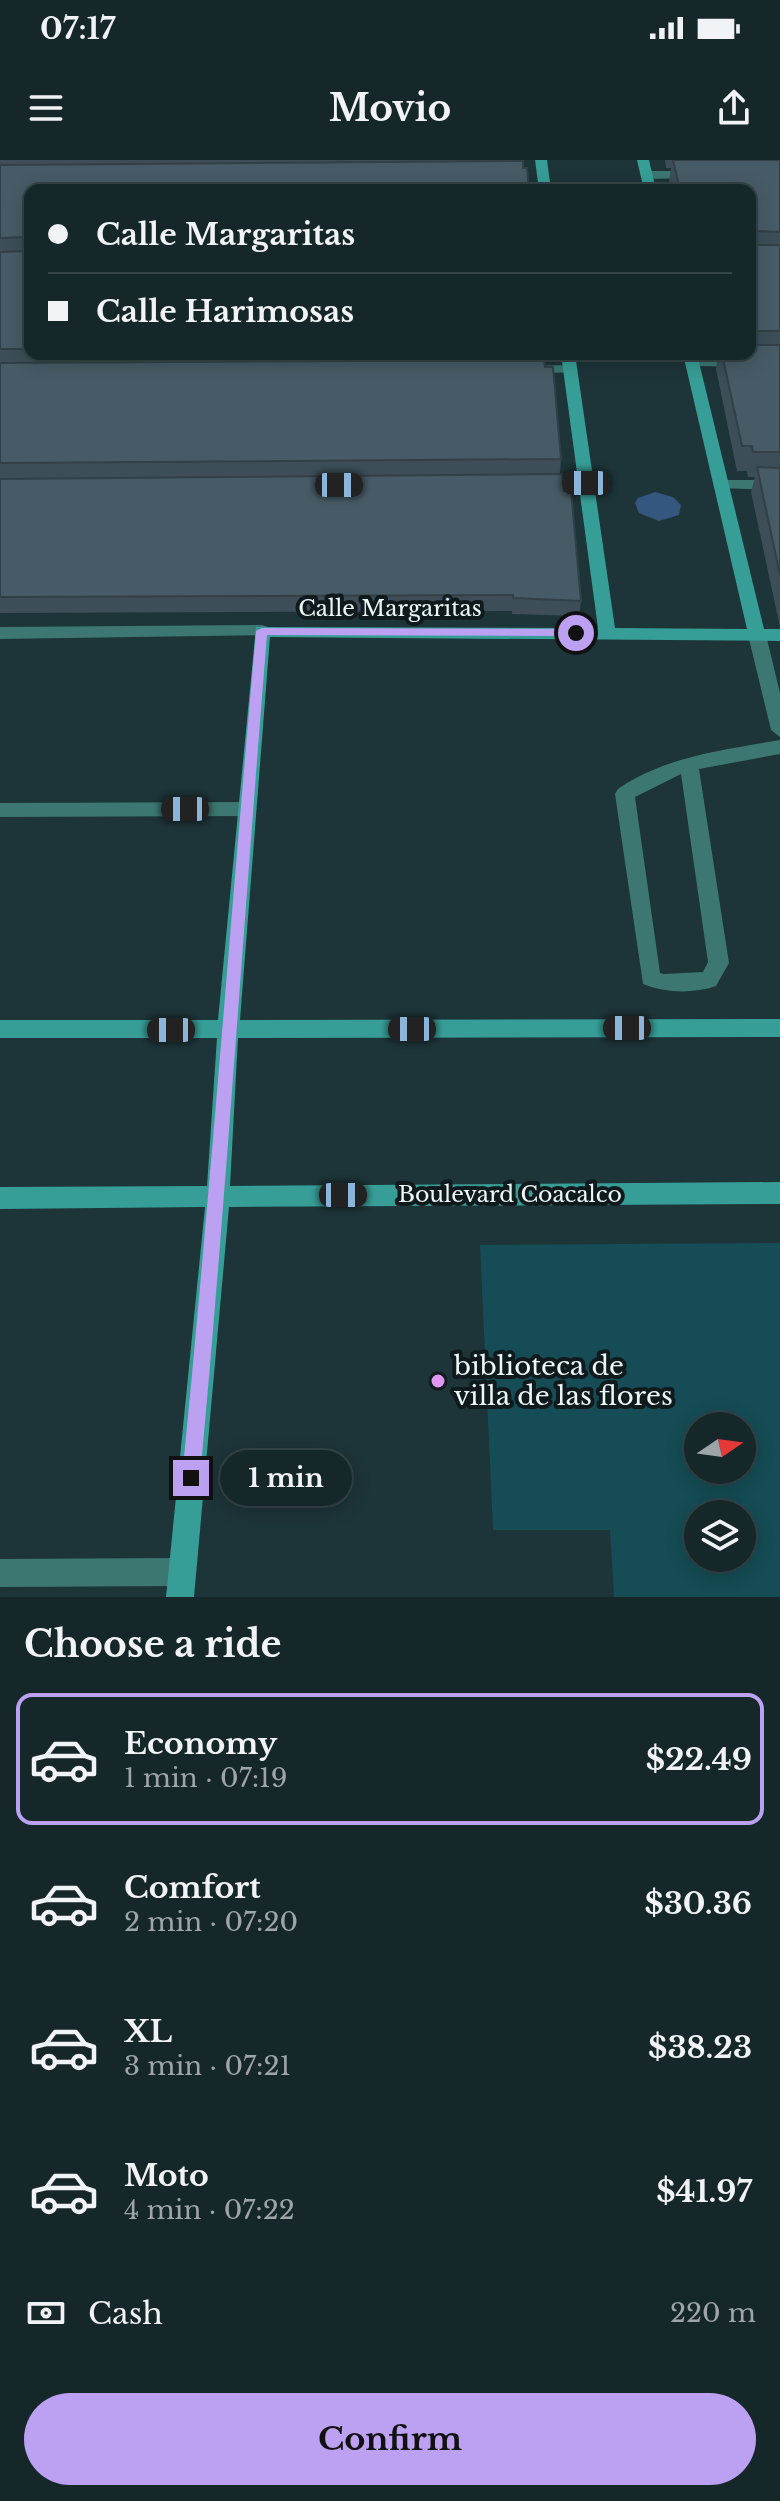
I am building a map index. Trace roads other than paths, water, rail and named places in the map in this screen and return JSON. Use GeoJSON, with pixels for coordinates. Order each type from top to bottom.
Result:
{"type":"FeatureCollection","features":[{"type":"Feature","properties":{"kind":"street"},"geometry":{"type":"LineString","coordinates":[[643,160],[648,184]]}},
{"type":"Feature","properties":{"kind":"street"},"geometry":{"type":"LineString","coordinates":[[526,169],[542,164],[544,184]]}},
{"type":"Feature","properties":{"kind":"street"},"geometry":{"type":"LineString","coordinates":[[646,175],[706,174]]}},
{"type":"Feature","properties":{"kind":"street"},"geometry":{"type":"LineString","coordinates":[[691,360],[780,730]]}},
{"type":"Feature","properties":{"kind":"street"},"geometry":{"type":"LineString","coordinates":[[727,360],[780,363]]}},
{"type":"Feature","properties":{"kind":"street"},"geometry":{"type":"LineString","coordinates":[[507,370],[569,362],[607,633]]}},
{"type":"Feature","properties":{"kind":"street"},"geometry":{"type":"LineString","coordinates":[[523,484],[586,483]]}},
{"type":"Feature","properties":{"kind":"street"},"geometry":{"type":"LineString","coordinates":[[721,485],[780,485]]}},
{"type":"Feature","properties":{"kind":"street"},"geometry":{"type":"LineString","coordinates":[[0,1573],[181,1585],[218,1195],[228,1030],[262,631]]}},
{"type":"Feature","properties":{"kind":"street","name":"Calle Margaritas"},"geometry":{"type":"LineString","coordinates":[[0,633],[262,631],[780,635]]}},
{"type":"Feature","properties":{"kind":"street"},"geometry":{"type":"LineString","coordinates":[[689,765],[719,963],[709,980],[663,983],[650,978],[625,794],[638,784],[689,765],[780,747]]}},
{"type":"Feature","properties":{"kind":"street"},"geometry":{"type":"LineString","coordinates":[[0,810],[247,809]]}},
{"type":"Feature","properties":{"kind":"street"},"geometry":{"type":"LineString","coordinates":[[0,1029],[780,1028]]}},
{"type":"Feature","properties":{"kind":"street","name":"Boulevard Coacalco"},"geometry":{"type":"LineString","coordinates":[[0,1198],[780,1193]]}},
{"type":"Feature","properties":{"kind":"place","name":"biblioteca de villa de las flores"},"geometry":{"type":"Point","coordinates":[438,1381]}}]}
